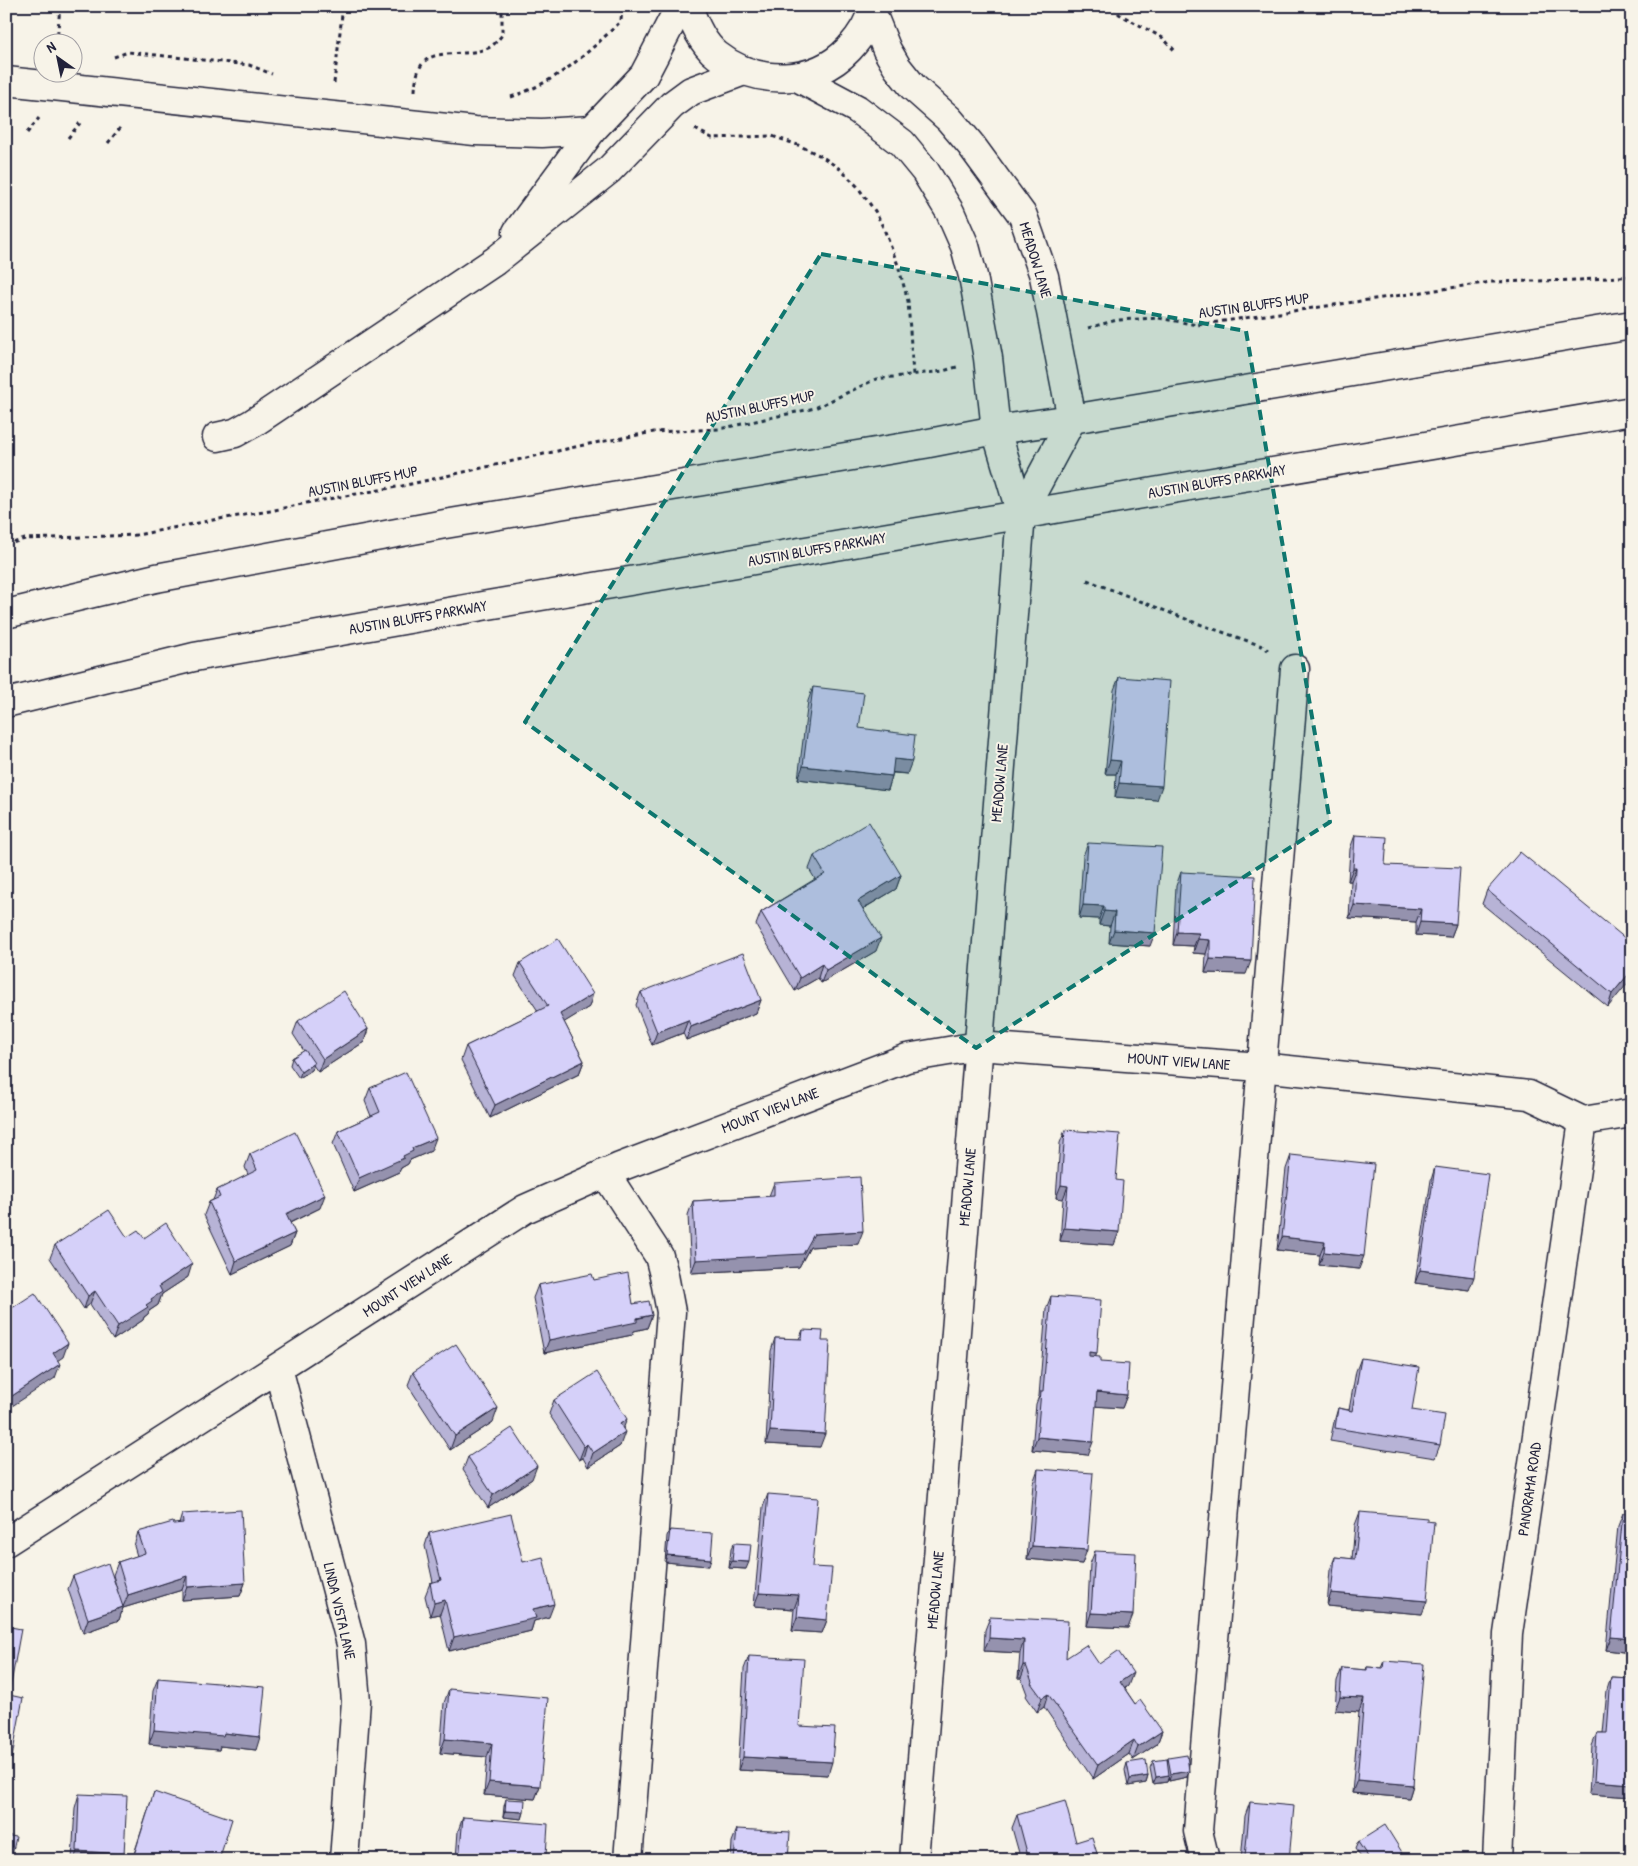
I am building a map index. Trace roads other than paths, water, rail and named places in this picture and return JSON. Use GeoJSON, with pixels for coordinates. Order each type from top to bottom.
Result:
{"type":"FeatureCollection","features":[{"type":"Feature","properties":{"kind":"street"},"geometry":{"type":"LineString","coordinates":[[496,262],[592,130],[644,75],[680,6]]}},
{"type":"Feature","properties":{"kind":"street"},"geometry":{"type":"LineString","coordinates":[[688,6],[695,28],[716,54],[744,71],[770,78],[797,77],[821,69],[843,55],[860,36],[872,10]]}},
{"type":"Feature","properties":{"kind":"street","name":"MEADOW LANE"},"geometry":{"type":"LineString","coordinates":[[872,10],[886,50],[896,67],[913,87],[949,119],[971,145],[1023,216],[1044,276],[1072,419],[1022,514]]}},
{"type":"Feature","properties":{"kind":"street"},"geometry":{"type":"LineString","coordinates":[[217,437],[235,433],[253,423],[496,262],[609,170],[678,100],[691,91],[744,71]]}},
{"type":"Feature","properties":{"kind":"street","name":"MEADOW LANE"},"geometry":{"type":"LineString","coordinates":[[797,77],[856,109],[878,123],[902,143],[925,172],[950,212],[965,246],[973,276],[988,358],[996,430],[1022,514],[914,1860]]}},
{"type":"Feature","properties":{"kind":"street"},"geometry":{"type":"LineString","coordinates":[[6,81],[475,131],[542,134],[592,130]]}},
{"type":"Feature","properties":{"kind":"street"},"geometry":{"type":"LineString","coordinates":[[6,614],[156,578],[444,524],[924,444],[996,430],[1072,419],[1632,325]]}},
{"type":"Feature","properties":{"kind":"street","name":"AUSTIN BLUFFS PARKWAY"},"geometry":{"type":"LineString","coordinates":[[6,703],[194,657],[488,605],[1632,411]]}},
{"type":"Feature","properties":{"kind":"street"},"geometry":{"type":"LineString","coordinates":[[1205,1860],[1198,1831],[1295,669]]}},
{"type":"Feature","properties":{"kind":"street","name":"MOUNT VIEW LANE"},"geometry":{"type":"LineString","coordinates":[[6,1542],[525,1210],[604,1174],[907,1058],[978,1046],[1261,1067],[1529,1096],[1583,1121]]}},
{"type":"Feature","properties":{"kind":"street"},"geometry":{"type":"LineString","coordinates":[[1583,1121],[1632,1113]]}},
{"type":"Feature","properties":{"kind":"street","name":"PANORAMA ROAD"},"geometry":{"type":"LineString","coordinates":[[1497,1860],[1508,1634],[1583,1121]]}},
{"type":"Feature","properties":{"kind":"street"},"geometry":{"type":"LineString","coordinates":[[604,1174],[659,1256],[671,1312],[628,1860]]}},
{"type":"Feature","properties":{"kind":"street","name":"LINDA VISTA LANE"},"geometry":{"type":"LineString","coordinates":[[278,1368],[351,1644],[356,1701],[344,1860]]}}]}
